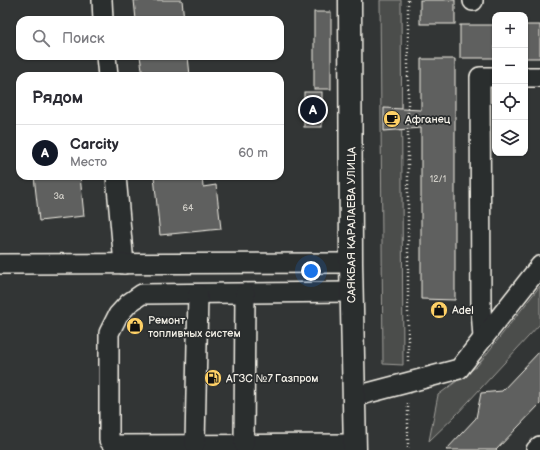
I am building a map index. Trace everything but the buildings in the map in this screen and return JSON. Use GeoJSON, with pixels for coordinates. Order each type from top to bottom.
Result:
{"type":"FeatureCollection","features":[{"type":"Feature","properties":{"kind":"main road","name":"САЯКБАЯ КАРАЛАЕВА УЛИЦА"},"geometry":{"type":"LineString","coordinates":[[350,0],[351,292],[354,447]]}},
{"type":"Feature","properties":{"kind":"lane"},"geometry":{"type":"LineString","coordinates":[[102,0],[103,16]]}},
{"type":"Feature","properties":{"kind":"lane"},"geometry":{"type":"LineString","coordinates":[[106,60],[108,72]]}},
{"type":"Feature","properties":{"kind":"lane"},"geometry":{"type":"LineString","coordinates":[[483,338],[481,309],[480,77],[492,77]]}},
{"type":"Feature","properties":{"kind":"lane"},"geometry":{"type":"LineString","coordinates":[[528,77],[540,77]]}},
{"type":"Feature","properties":{"kind":"lane"},"geometry":{"type":"LineString","coordinates":[[116,180],[124,264]]}},
{"type":"Feature","properties":{"kind":"lane"},"geometry":{"type":"LineString","coordinates":[[0,264],[351,264]]}},
{"type":"Feature","properties":{"kind":"lane"},"geometry":{"type":"LineString","coordinates":[[354,397],[458,369],[540,266]]}},
{"type":"Feature","properties":{"kind":"lane"},"geometry":{"type":"LineString","coordinates":[[351,292],[142,294],[118,315],[109,333],[109,440],[112,444],[116,445],[244,444],[354,447]]}},
{"type":"Feature","properties":{"kind":"lane"},"geometry":{"type":"LineString","coordinates":[[244,444],[245,293]]}},
{"type":"Feature","properties":{"kind":"lane"},"geometry":{"type":"LineString","coordinates":[[195,444],[198,294]]}},
{"type":"Feature","properties":{"kind":"lane"},"geometry":{"type":"LineString","coordinates":[[536,450],[540,446]]}},
{"type":"Feature","properties":{"kind":"path"},"geometry":{"type":"LineString","coordinates":[[408,0],[408,450]]}},
{"type":"Feature","properties":{"kind":"shaded area"},"geometry":{"type":"Polygon","coordinates":[[[380,0],[401,0],[403,365],[383,364],[380,0]]]}},
{"type":"Feature","properties":{"kind":"shaded area"},"geometry":{"type":"Polygon","coordinates":[[[540,286],[540,324],[457,414],[429,441],[438,395],[477,366],[540,286]]]}},
{"type":"Feature","properties":{"kind":"place","name":"Carcity"},"geometry":{"type":"Point","coordinates":[313,110]}},
{"type":"Feature","properties":{"kind":"place","name":"Афганец"},"geometry":{"type":"Point","coordinates":[392,119]}},
{"type":"Feature","properties":{"kind":"place","name":"Adel"},"geometry":{"type":"Point","coordinates":[439,310]}},
{"type":"Feature","properties":{"kind":"place","name":"Ремонт топливных систем"},"geometry":{"type":"Point","coordinates":[135,326]}},
{"type":"Feature","properties":{"kind":"place","name":"АГЗС №7 Газпром"},"geometry":{"type":"Point","coordinates":[213,378]}}]}
